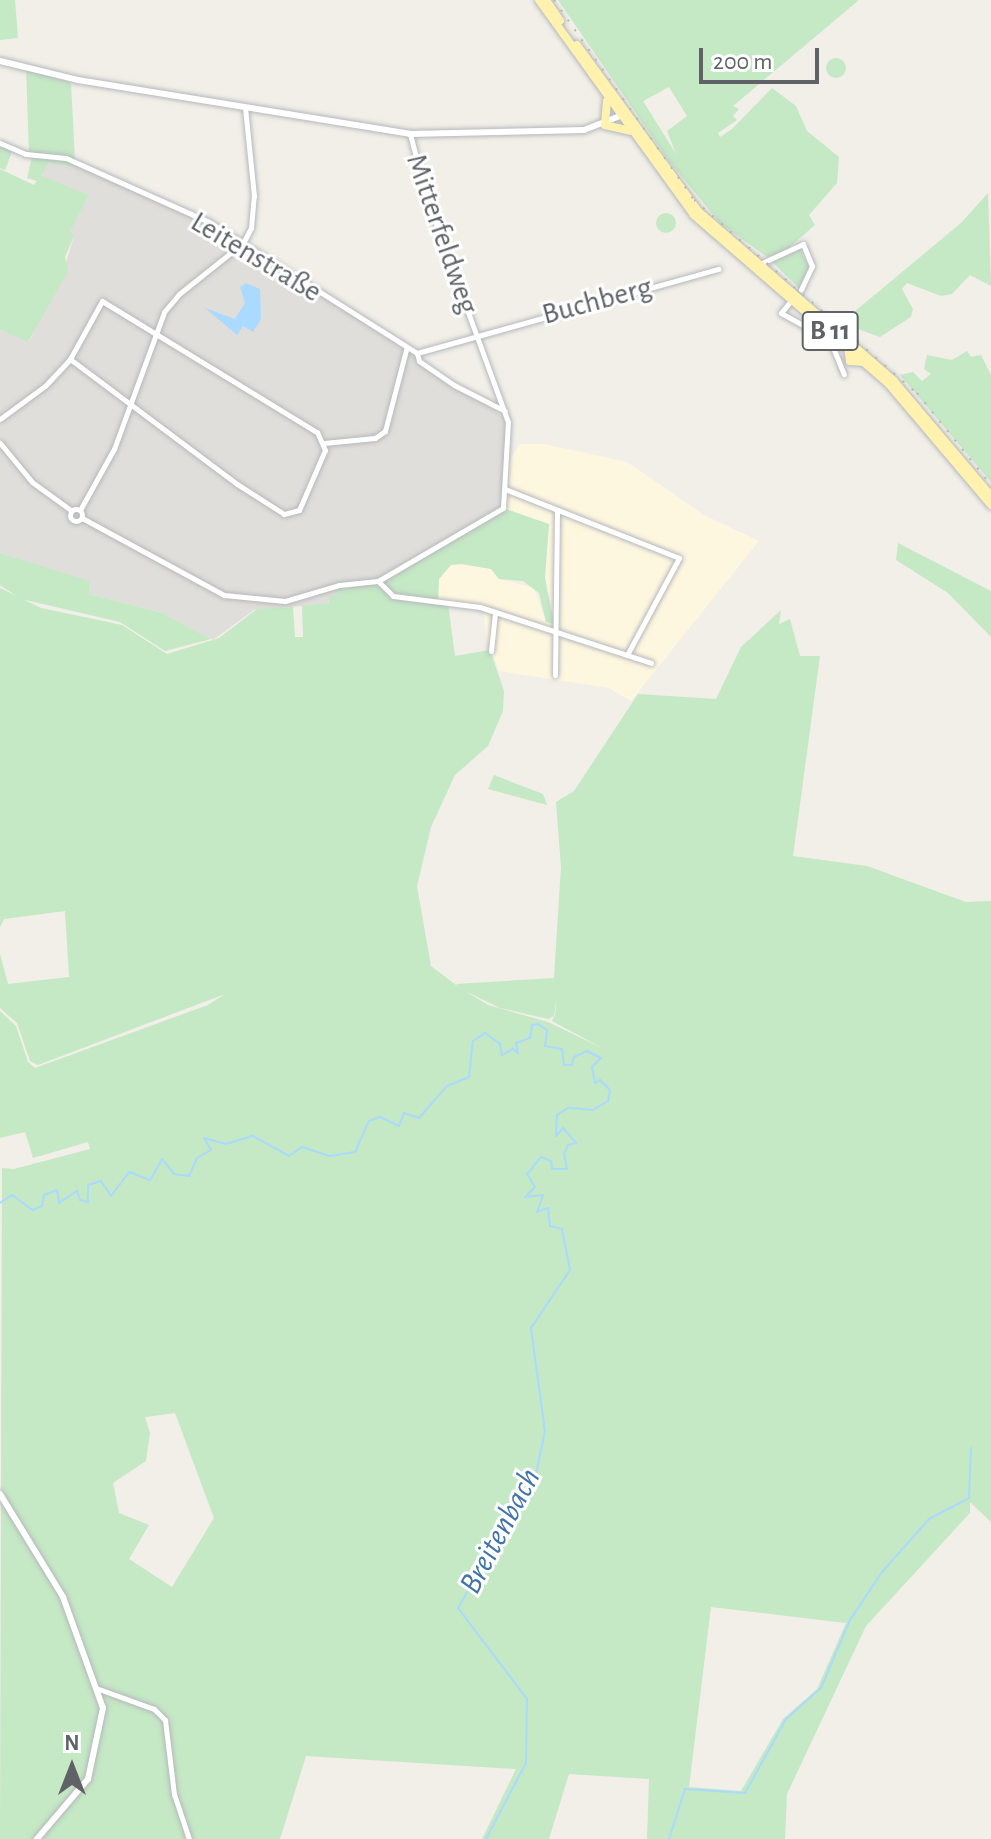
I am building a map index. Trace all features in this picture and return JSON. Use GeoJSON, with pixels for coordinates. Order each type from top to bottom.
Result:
{"type":"FeatureCollection","features":[{"type":"Feature","properties":{"kind":"main road","name":"B 11"},"geometry":{"type":"LineString","coordinates":[[539,0],[606,96],[624,115],[630,131],[707,228],[865,362],[930,429],[991,505]]}},
{"type":"Feature","properties":{"kind":"main road","name":"B 11"},"geometry":{"type":"LineString","coordinates":[[546,0],[624,115],[689,200],[752,260],[765,266],[893,380],[991,496]]}},
{"type":"Feature","properties":{"kind":"main road"},"geometry":{"type":"LineString","coordinates":[[606,96],[605,125],[630,131]]}},
{"type":"Feature","properties":{"kind":"main road"},"geometry":{"type":"LineString","coordinates":[[847,346],[846,364],[865,362]]}},
{"type":"Feature","properties":{"kind":"street"},"geometry":{"type":"LineString","coordinates":[[0,61],[78,80],[410,134],[575,131],[605,125],[624,115]]}},
{"type":"Feature","properties":{"kind":"street"},"geometry":{"type":"LineString","coordinates":[[82,518],[80,510],[130,407],[157,331],[172,300],[243,243],[254,212],[245,108]]}},
{"type":"Feature","properties":{"kind":"street","name":"Mitterfeldweg"},"geometry":{"type":"LineString","coordinates":[[410,134],[427,200],[477,333]]}},
{"type":"Feature","properties":{"kind":"street","name":"Leitenstraße"},"geometry":{"type":"LineString","coordinates":[[0,143],[26,154],[66,158],[209,222],[406,350],[417,353],[419,361],[454,385],[505,411]]}},
{"type":"Feature","properties":{"kind":"street"},"geometry":{"type":"LineString","coordinates":[[765,266],[800,242],[812,266],[801,290]]}},
{"type":"Feature","properties":{"kind":"street","name":"Buchberg"},"geometry":{"type":"LineString","coordinates":[[477,333],[718,269]]}},
{"type":"Feature","properties":{"kind":"street"},"geometry":{"type":"LineString","coordinates":[[0,419],[45,386],[70,359],[102,301],[157,331],[317,432],[324,443],[321,465],[299,510],[284,514],[130,407],[70,359]]}},
{"type":"Feature","properties":{"kind":"street"},"geometry":{"type":"LineString","coordinates":[[789,303],[781,313],[830,340],[846,364],[844,374]]}},
{"type":"Feature","properties":{"kind":"street"},"geometry":{"type":"LineString","coordinates":[[72,511],[72,520],[82,518],[193,582],[233,597],[274,601],[378,581],[503,508],[510,445],[505,411],[477,333],[417,353]]}},
{"type":"Feature","properties":{"kind":"street"},"geometry":{"type":"LineString","coordinates":[[324,443],[375,438],[385,431],[406,350]]}},
{"type":"Feature","properties":{"kind":"street"},"geometry":{"type":"LineString","coordinates":[[0,443],[32,482],[72,511],[80,510]]}},
{"type":"Feature","properties":{"kind":"street"},"geometry":{"type":"LineString","coordinates":[[505,489],[672,552],[679,567],[627,655]]}},
{"type":"Feature","properties":{"kind":"street"},"geometry":{"type":"LineString","coordinates":[[555,675],[558,632],[553,576],[557,510]]}},
{"type":"Feature","properties":{"kind":"street"},"geometry":{"type":"LineString","coordinates":[[378,581],[393,596],[495,612],[651,663]]}},
{"type":"Feature","properties":{"kind":"street"},"geometry":{"type":"LineString","coordinates":[[491,651],[495,612]]}},
{"type":"Feature","properties":{"kind":"street"},"geometry":{"type":"LineString","coordinates":[[0,1494],[63,1597],[103,1708],[88,1779],[37,1839]]}},
{"type":"Feature","properties":{"kind":"street"},"geometry":{"type":"LineString","coordinates":[[96,1688],[154,1709],[165,1720],[174,1794],[189,1839]]}},
{"type":"Feature","properties":{"kind":"shaded area"},"geometry":{"type":"Polygon","coordinates":[[[47,163],[82,168],[240,239],[504,417],[509,477],[499,511],[369,584],[334,587],[337,594],[327,604],[254,610],[213,640],[162,613],[89,594],[88,582],[0,553],[0,330],[29,342],[64,269],[74,236],[69,231],[89,195],[42,177],[47,163]]]}},
{"type":"Feature","properties":{"kind":"shaded area"},"geometry":{"type":"Polygon","coordinates":[[[520,444],[544,444],[627,462],[704,515],[759,541],[631,701],[609,688],[499,671],[486,636],[483,610],[438,602],[439,579],[451,565],[475,564],[491,569],[499,579],[534,588],[546,622],[554,617],[545,578],[549,525],[503,508],[508,462],[520,444]]]}},
{"type":"Feature","properties":{"kind":"green space"},"geometry":{"type":"Polygon","coordinates":[[[0,0],[15,0],[18,38],[0,40],[0,0]]]}},
{"type":"Feature","properties":{"kind":"green space"},"geometry":{"type":"Polygon","coordinates":[[[558,0],[859,0],[733,106],[739,109],[733,116],[737,120],[718,133],[720,137],[732,129],[772,88],[796,106],[807,131],[839,157],[837,183],[809,215],[815,225],[785,251],[767,257],[720,223],[669,161],[558,0]],[[669,87],[643,101],[676,154],[667,131],[687,116],[669,87]]]}},
{"type":"Feature","properties":{"kind":"green space"},"geometry":{"type":"Polygon","coordinates":[[[836,58],[843,61],[846,68],[843,75],[836,78],[829,75],[826,68],[829,61],[836,58]]]}},
{"type":"Feature","properties":{"kind":"green space"},"geometry":{"type":"Polygon","coordinates":[[[26,67],[71,83],[75,161],[29,153],[26,67]]]}},
{"type":"Feature","properties":{"kind":"green space"},"geometry":{"type":"Polygon","coordinates":[[[0,146],[66,159],[82,168],[48,163],[42,176],[89,195],[70,231],[74,236],[65,257],[68,271],[28,342],[0,330],[0,169],[34,185],[37,181],[27,178],[32,157],[12,152],[5,170],[0,168],[0,146]]]}},
{"type":"Feature","properties":{"kind":"green space"},"geometry":{"type":"Polygon","coordinates":[[[988,193],[991,286],[970,275],[952,294],[941,296],[907,283],[902,289],[913,309],[911,317],[880,337],[850,326],[848,317],[961,223],[988,193]]]}},
{"type":"Feature","properties":{"kind":"green space"},"geometry":{"type":"Polygon","coordinates":[[[666,213],[673,216],[676,223],[673,230],[666,233],[659,230],[656,223],[659,216],[666,213]]]}},
{"type":"Feature","properties":{"kind":"green space"},"geometry":{"type":"Polygon","coordinates":[[[798,246],[810,269],[800,289],[771,261],[798,246]]]}},
{"type":"Feature","properties":{"kind":"green space"},"geometry":{"type":"Polygon","coordinates":[[[967,351],[971,357],[981,355],[991,375],[991,482],[900,375],[913,372],[922,381],[931,374],[924,369],[927,355],[952,360],[967,351]]]}},
{"type":"Feature","properties":{"kind":"green space"},"geometry":{"type":"Polygon","coordinates":[[[503,508],[549,524],[545,578],[554,624],[546,622],[539,593],[523,581],[499,579],[491,569],[461,564],[451,565],[439,579],[438,601],[448,603],[455,656],[490,650],[504,691],[503,711],[488,746],[455,775],[431,827],[417,886],[431,966],[460,988],[456,984],[554,978],[561,867],[556,802],[574,791],[638,694],[716,699],[741,647],[781,610],[779,624],[790,619],[800,656],[820,656],[793,856],[867,866],[966,902],[991,901],[991,1522],[970,1502],[970,1513],[866,1626],[787,1794],[785,1839],[647,1839],[649,1779],[569,1774],[549,1839],[482,1839],[516,1769],[306,1756],[280,1839],[0,1839],[2,1168],[14,1169],[90,1149],[88,1142],[33,1158],[25,1132],[0,1138],[0,1011],[16,1026],[28,1062],[35,1068],[208,1005],[225,994],[38,1065],[30,1061],[17,1023],[0,1008],[0,954],[8,984],[69,977],[65,911],[4,919],[0,927],[0,588],[41,608],[122,625],[167,654],[219,638],[257,609],[293,607],[295,637],[303,637],[302,606],[329,603],[329,596],[337,594],[334,587],[369,584],[503,508]],[[465,991],[488,1005],[548,1022],[604,1049],[552,1021],[555,1015],[557,994],[554,1016],[548,1019],[500,1008],[465,991]],[[175,1413],[145,1417],[150,1433],[146,1461],[113,1483],[119,1513],[149,1525],[129,1559],[172,1587],[214,1518],[175,1413]],[[711,1607],[689,1787],[741,1791],[783,1719],[817,1689],[846,1623],[711,1607]]]}},
{"type":"Feature","properties":{"kind":"green space"},"geometry":{"type":"Polygon","coordinates":[[[898,543],[991,591],[991,637],[948,593],[896,560],[898,543]]]}},
{"type":"Feature","properties":{"kind":"green space"},"geometry":{"type":"Polygon","coordinates":[[[0,553],[89,581],[89,594],[162,613],[211,639],[165,651],[120,622],[21,599],[0,585],[0,553]]]}},
{"type":"Feature","properties":{"kind":"green space"},"geometry":{"type":"Polygon","coordinates":[[[494,775],[543,794],[547,805],[488,789],[494,775]]]}},
{"type":"Feature","properties":{"kind":"water"},"geometry":{"type":"Polygon","coordinates":[[[246,283],[260,289],[261,319],[253,332],[243,326],[237,335],[205,308],[235,319],[245,303],[240,287],[246,283]]]}},
{"type":"Feature","properties":{"kind":"waterway","name":"Breitenbach"},"geometry":{"type":"LineString","coordinates":[[0,1203],[12,1195],[33,1210],[42,1206],[44,1195],[57,1190],[59,1203],[77,1191],[80,1200],[88,1202],[88,1185],[101,1181],[111,1196],[129,1172],[150,1180],[162,1159],[174,1174],[189,1176],[197,1158],[211,1150],[204,1138],[226,1144],[253,1136],[289,1156],[302,1147],[330,1156],[355,1152],[369,1121],[380,1117],[399,1126],[404,1113],[419,1118],[447,1086],[469,1077],[473,1041],[485,1033],[500,1044],[502,1055],[513,1049],[518,1053],[516,1043],[530,1038],[532,1025],[538,1024],[547,1030],[545,1046],[562,1049],[564,1065],[572,1065],[574,1057],[587,1051],[601,1058],[592,1067],[595,1083],[600,1080],[610,1090],[608,1101],[593,1110],[568,1108],[557,1115],[556,1136],[563,1128],[576,1143],[568,1145],[564,1154],[567,1169],[552,1169],[551,1161],[541,1157],[527,1174],[535,1187],[525,1197],[543,1195],[537,1212],[548,1208],[550,1226],[562,1229],[570,1270],[531,1328],[545,1431],[536,1474],[458,1608],[527,1699],[526,1763],[486,1839]]}},
{"type":"Feature","properties":{"kind":"waterway"},"geometry":{"type":"LineString","coordinates":[[669,1839],[685,1789],[745,1793],[786,1719],[821,1688],[850,1620],[882,1572],[929,1519],[969,1498],[971,1448]]}},
{"type":"Feature","properties":{"kind":"railway"},"geometry":{"type":"LineString","coordinates":[[554,0],[694,200],[917,393],[991,485]]}}]}
